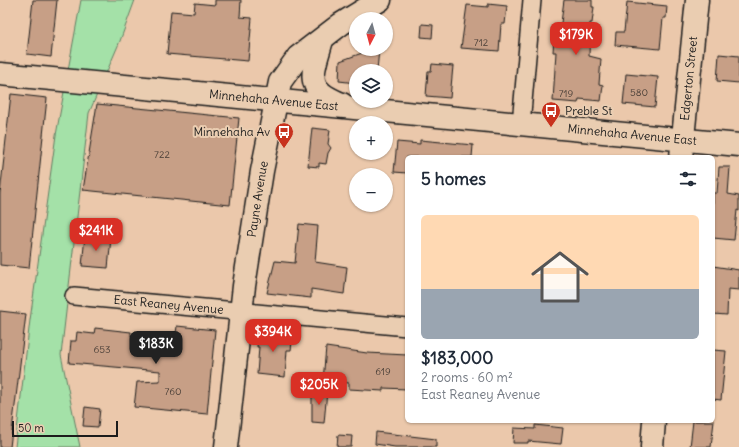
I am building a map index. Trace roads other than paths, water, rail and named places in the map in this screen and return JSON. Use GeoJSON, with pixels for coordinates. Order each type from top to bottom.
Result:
{"type":"FeatureCollection","features":[{"type":"Feature","properties":{"kind":"street","name":"Payne Avenue"},"geometry":{"type":"LineString","coordinates":[[226,447],[241,312],[274,101],[280,82],[298,58],[341,24],[380,0]]}},
{"type":"Feature","properties":{"kind":"street"},"geometry":{"type":"LineString","coordinates":[[522,124],[532,0]]}},
{"type":"Feature","properties":{"kind":"street","name":"Edgerton Street"},"geometry":{"type":"LineString","coordinates":[[682,148],[697,0]]}},
{"type":"Feature","properties":{"kind":"street"},"geometry":{"type":"LineString","coordinates":[[322,40],[313,76],[316,89],[327,98],[349,106]]}},
{"type":"Feature","properties":{"kind":"street","name":"Minnehaha Avenue East"},"geometry":{"type":"LineString","coordinates":[[0,74],[349,108]]}},
{"type":"Feature","properties":{"kind":"street","name":"Minnehaha Avenue East"},"geometry":{"type":"LineString","coordinates":[[354,108],[522,124],[682,148],[739,145]]}},
{"type":"Feature","properties":{"kind":"street","name":"East Reaney Avenue"},"geometry":{"type":"LineString","coordinates":[[74,296],[405,327]]}},
{"type":"Feature","properties":{"kind":"street"},"geometry":{"type":"LineString","coordinates":[[652,447],[654,423]]}},
{"type":"Feature","properties":{"kind":"place","name":"Preble St"},"geometry":{"type":"Point","coordinates":[551,128]}},
{"type":"Feature","properties":{"kind":"place","name":"Minnehaha Av"},"geometry":{"type":"Point","coordinates":[284,149]}}]}
